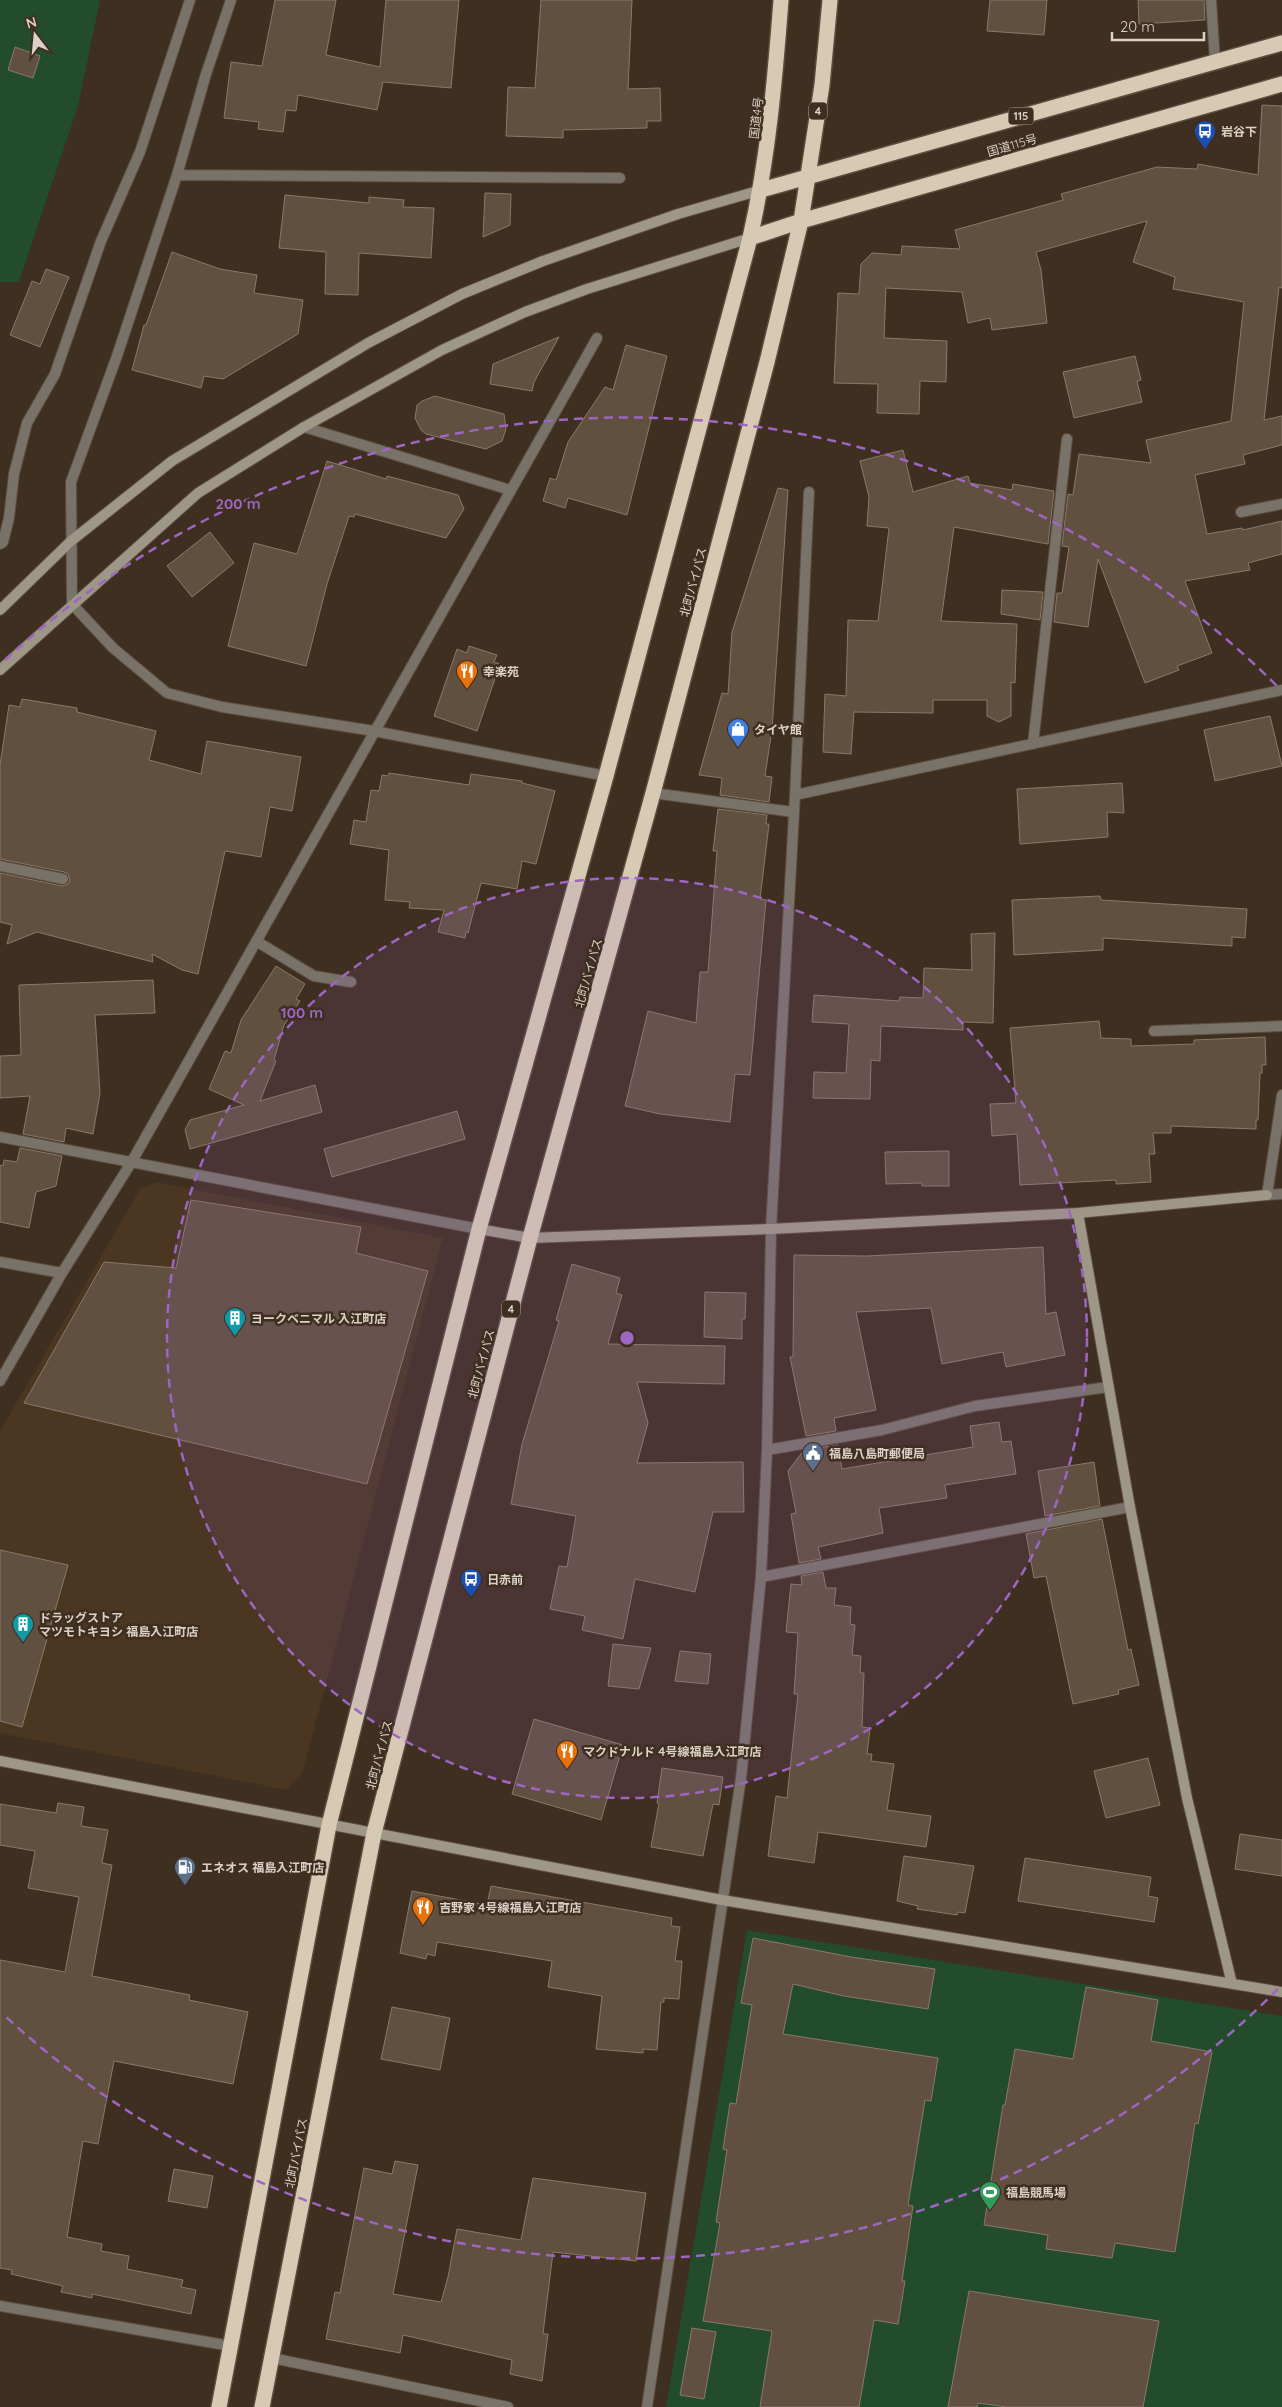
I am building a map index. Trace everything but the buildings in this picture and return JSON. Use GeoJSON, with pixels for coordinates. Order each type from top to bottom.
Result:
{"type":"FeatureCollection","features":[{"type":"Feature","properties":{"kind":"highway","name":"国道4号"},"geometry":{"type":"LineString","coordinates":[[750,238],[761,190],[774,100],[781,0]]}},
{"type":"Feature","properties":{"kind":"highway","name":"4"},"geometry":{"type":"LineString","coordinates":[[801,221],[806,178],[822,85],[830,0]]}},
{"type":"Feature","properties":{"kind":"highway","name":"国道115号"},"geometry":{"type":"LineString","coordinates":[[761,190],[1282,43]]}},
{"type":"Feature","properties":{"kind":"highway","name":"国道115号"},"geometry":{"type":"LineString","coordinates":[[750,238],[801,221],[1282,84]]}},
{"type":"Feature","properties":{"kind":"highway","name":"北町バイパス"},"geometry":{"type":"LineString","coordinates":[[262,2407],[374,1833],[530,1238],[653,793],[767,362],[801,221]]}},
{"type":"Feature","properties":{"kind":"highway"},"geometry":{"type":"LineString","coordinates":[[219,2407],[329,1824],[479,1229],[606,776],[750,238]]}},
{"type":"Feature","properties":{"kind":"street"},"geometry":{"type":"LineString","coordinates":[[0,544],[3,542],[14,474],[26,424],[55,374],[101,241],[140,152],[190,0]]}},
{"type":"Feature","properties":{"kind":"street"},"geometry":{"type":"LineString","coordinates":[[231,0],[206,74],[177,175],[117,356],[71,482],[72,604],[113,648],[167,693],[222,707],[374,731],[606,776]]}},
{"type":"Feature","properties":{"kind":"street"},"geometry":{"type":"LineString","coordinates":[[1211,0],[1215,61]]}},
{"type":"Feature","properties":{"kind":"street"},"geometry":{"type":"LineString","coordinates":[[177,175],[620,178]]}},
{"type":"Feature","properties":{"kind":"street"},"geometry":{"type":"LineString","coordinates":[[0,610],[71,541],[172,461],[368,343],[462,294],[543,261],[678,214],[761,190]]}},
{"type":"Feature","properties":{"kind":"street"},"geometry":{"type":"LineString","coordinates":[[0,670],[198,493],[304,428],[442,350],[525,312],[587,289],[750,238]]}},
{"type":"Feature","properties":{"kind":"street"},"geometry":{"type":"LineString","coordinates":[[0,1381],[62,1273],[131,1163],[597,338]]}},
{"type":"Feature","properties":{"kind":"street"},"geometry":{"type":"LineString","coordinates":[[304,428],[510,490]]}},
{"type":"Feature","properties":{"kind":"street"},"geometry":{"type":"LineString","coordinates":[[1033,744],[1067,439]]}},
{"type":"Feature","properties":{"kind":"street"},"geometry":{"type":"LineString","coordinates":[[647,2407],[741,1778],[761,1577],[768,1450],[771,1229],[795,795],[809,492]]}},
{"type":"Feature","properties":{"kind":"street"},"geometry":{"type":"LineString","coordinates":[[1241,512],[1282,504]]}},
{"type":"Feature","properties":{"kind":"street"},"geometry":{"type":"LineString","coordinates":[[795,795],[1282,690]]}},
{"type":"Feature","properties":{"kind":"street"},"geometry":{"type":"LineString","coordinates":[[653,793],[793,812]]}},
{"type":"Feature","properties":{"kind":"street"},"geometry":{"type":"LineString","coordinates":[[0,866],[63,879]]}},
{"type":"Feature","properties":{"kind":"street"},"geometry":{"type":"LineString","coordinates":[[256,940],[314,976],[351,982]]}},
{"type":"Feature","properties":{"kind":"street"},"geometry":{"type":"LineString","coordinates":[[1154,1031],[1282,1026]]}},
{"type":"Feature","properties":{"kind":"street"},"geometry":{"type":"LineString","coordinates":[[1267,1195],[1282,1095]]}},
{"type":"Feature","properties":{"kind":"street"},"geometry":{"type":"LineString","coordinates":[[0,1137],[530,1238],[771,1229],[1078,1213],[1282,1194]]}},
{"type":"Feature","properties":{"kind":"street"},"geometry":{"type":"LineString","coordinates":[[1078,1213],[1130,1507],[1186,1798],[1232,1984]]}},
{"type":"Feature","properties":{"kind":"street"},"geometry":{"type":"LineString","coordinates":[[0,1262],[62,1273]]}},
{"type":"Feature","properties":{"kind":"street"},"geometry":{"type":"LineString","coordinates":[[768,1450],[882,1430],[975,1406],[1108,1387]]}},
{"type":"Feature","properties":{"kind":"street"},"geometry":{"type":"LineString","coordinates":[[761,1577],[1130,1507]]}},
{"type":"Feature","properties":{"kind":"street"},"geometry":{"type":"LineString","coordinates":[[0,1761],[722,1900],[1282,1992]]}},
{"type":"Feature","properties":{"kind":"street"},"geometry":{"type":"LineString","coordinates":[[0,2306],[231,2346]]}},
{"type":"Feature","properties":{"kind":"street"},"geometry":{"type":"LineString","coordinates":[[272,2358],[508,2407]]}},
{"type":"Feature","properties":{"kind":"shaded area"},"geometry":{"type":"Polygon","coordinates":[[[157,1182],[443,1238],[303,1772],[286,1790],[0,1733],[0,1431],[140,1189],[157,1182]]]}},
{"type":"Feature","properties":{"kind":"green space"},"geometry":{"type":"Polygon","coordinates":[[[0,0],[100,0],[78,106],[19,282],[0,282],[0,0]]]}},
{"type":"Feature","properties":{"kind":"green space","name":"福島競馬場"},"geometry":{"type":"Polygon","coordinates":[[[747,1930],[1282,2016],[1282,2407],[666,2407],[747,1930]]]}},
{"type":"Feature","properties":{"kind":"place","name":"岩谷下"},"geometry":{"type":"Point","coordinates":[1205,150]}},
{"type":"Feature","properties":{"kind":"place","name":"幸楽苑"},"geometry":{"type":"Point","coordinates":[467,690]}},
{"type":"Feature","properties":{"kind":"place","name":"タイヤ館"},"geometry":{"type":"Point","coordinates":[738,748]}},
{"type":"Feature","properties":{"kind":"place","name":"ヨークベニマル 入江町店"},"geometry":{"type":"Point","coordinates":[235,1337]}},
{"type":"Feature","properties":{"kind":"place","name":"福島八島町郵便局"},"geometry":{"type":"Point","coordinates":[813,1472]}},
{"type":"Feature","properties":{"kind":"place","name":"日赤前"},"geometry":{"type":"Point","coordinates":[471,1598]}},
{"type":"Feature","properties":{"kind":"place","name":"ドラッグストア マツモトキヨシ 福島入江町店"},"geometry":{"type":"Point","coordinates":[23,1643]}},
{"type":"Feature","properties":{"kind":"place","name":"マクドナルド 4号線福島入江町店"},"geometry":{"type":"Point","coordinates":[567,1770]}},
{"type":"Feature","properties":{"kind":"place","name":"エネオス 福島入江町店"},"geometry":{"type":"Point","coordinates":[185,1886]}},
{"type":"Feature","properties":{"kind":"place","name":"吉野家 4号線福島入江町店"},"geometry":{"type":"Point","coordinates":[423,1926]}},
{"type":"Feature","properties":{"kind":"place","name":"福島競馬場"},"geometry":{"type":"Point","coordinates":[990,2211]}}]}
